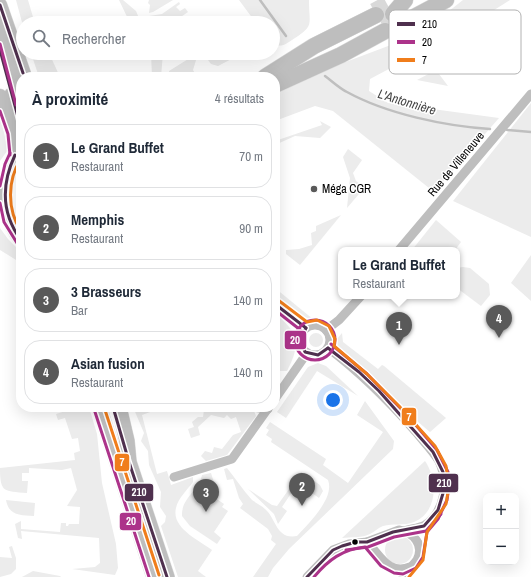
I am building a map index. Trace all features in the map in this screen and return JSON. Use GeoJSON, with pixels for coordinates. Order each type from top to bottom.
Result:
{"type":"FeatureCollection","features":[{"type":"Feature","properties":{"kind":"highway"},"geometry":{"type":"LineString","coordinates":[[393,10],[405,0]]}},
{"type":"Feature","properties":{"kind":"highway"},"geometry":{"type":"LineString","coordinates":[[426,10],[446,0]]}},
{"type":"Feature","properties":{"kind":"highway"},"geometry":{"type":"LineString","coordinates":[[369,40],[389,14]]}},
{"type":"Feature","properties":{"kind":"highway"},"geometry":{"type":"LineString","coordinates":[[273,72],[314,46],[360,23],[389,17]]}},
{"type":"Feature","properties":{"kind":"highway"},"geometry":{"type":"LineString","coordinates":[[280,83],[369,40],[389,37]]}},
{"type":"Feature","properties":{"kind":"highway"},"geometry":{"type":"LineString","coordinates":[[105,412],[154,577]]}},
{"type":"Feature","properties":{"kind":"highway"},"geometry":{"type":"LineString","coordinates":[[120,412],[127,441],[129,462],[167,577]]}},
{"type":"Feature","properties":{"kind":"main road"},"geometry":{"type":"LineString","coordinates":[[0,6],[16,51]]}},
{"type":"Feature","properties":{"kind":"main road"},"geometry":{"type":"LineString","coordinates":[[0,24],[16,85]]}},
{"type":"Feature","properties":{"kind":"main road"},"geometry":{"type":"LineString","coordinates":[[0,50],[16,109]]}},
{"type":"Feature","properties":{"kind":"main road"},"geometry":{"type":"LineString","coordinates":[[19,60],[23,72]]}},
{"type":"Feature","properties":{"kind":"main road"},"geometry":{"type":"LineString","coordinates":[[0,96],[16,144]]}},
{"type":"Feature","properties":{"kind":"main road"},"geometry":{"type":"LineString","coordinates":[[16,155],[4,175],[1,195],[3,212],[16,233]]}},
{"type":"Feature","properties":{"kind":"main road"},"geometry":{"type":"LineString","coordinates":[[106,412],[129,462]]}},
{"type":"Feature","properties":{"kind":"street","name":"Rue de Villeneuve"},"geometry":{"type":"LineString","coordinates":[[402,247],[531,94]]}},
{"type":"Feature","properties":{"kind":"street"},"geometry":{"type":"LineString","coordinates":[[326,330],[339,320],[358,299]]}},
{"type":"Feature","properties":{"kind":"street"},"geometry":{"type":"LineString","coordinates":[[280,308],[306,328]]}},
{"type":"Feature","properties":{"kind":"street"},"geometry":{"type":"LineString","coordinates":[[316,325],[326,330],[330,338],[328,348],[320,355],[315,356],[307,353],[302,348],[300,341],[306,328],[316,325]]}},
{"type":"Feature","properties":{"kind":"street"},"geometry":{"type":"LineString","coordinates":[[328,348],[359,372],[379,391],[425,442],[439,461],[444,478],[443,495],[435,514],[424,526],[418,543],[418,557],[403,577]]}},
{"type":"Feature","properties":{"kind":"street"},"geometry":{"type":"LineString","coordinates":[[280,392],[307,353]]}},
{"type":"Feature","properties":{"kind":"street"},"geometry":{"type":"LineString","coordinates":[[174,477],[232,459],[265,412]]}},
{"type":"Feature","properties":{"kind":"street"},"geometry":{"type":"LineString","coordinates":[[307,577],[333,550],[349,544],[367,542],[392,532],[404,531],[424,526]]}},
{"type":"Feature","properties":{"kind":"street"},"geometry":{"type":"LineString","coordinates":[[404,531],[413,536],[418,543]]}},
{"type":"Feature","properties":{"kind":"street"},"geometry":{"type":"LineString","coordinates":[[380,556],[380,544],[387,534]]}},
{"type":"Feature","properties":{"kind":"street"},"geometry":{"type":"LineString","coordinates":[[367,542],[388,566],[393,577]]}},
{"type":"Feature","properties":{"kind":"street"},"geometry":{"type":"LineString","coordinates":[[388,566],[400,570],[410,567]]}},
{"type":"Feature","properties":{"kind":"shaded area"},"geometry":{"type":"Polygon","coordinates":[[[16,0],[28,0],[33,16],[20,16],[16,0]]]}},
{"type":"Feature","properties":{"kind":"shaded area"},"geometry":{"type":"Polygon","coordinates":[[[119,0],[123,0],[136,11],[138,16],[127,16],[119,0]]]}},
{"type":"Feature","properties":{"kind":"shaded area"},"geometry":{"type":"Polygon","coordinates":[[[149,0],[173,0],[149,13],[149,0]]]}},
{"type":"Feature","properties":{"kind":"shaded area"},"geometry":{"type":"Polygon","coordinates":[[[239,0],[309,0],[310,20],[307,28],[283,45],[280,45],[280,16],[251,16],[239,0]]]}},
{"type":"Feature","properties":{"kind":"shaded area"},"geometry":{"type":"Polygon","coordinates":[[[463,0],[510,0],[494,10],[450,10],[463,0]]]}},
{"type":"Feature","properties":{"kind":"shaded area"},"geometry":{"type":"Polygon","coordinates":[[[179,2],[180,4],[176,7],[180,11],[185,8],[188,12],[182,16],[149,16],[162,14],[179,2]]]}},
{"type":"Feature","properties":{"kind":"shaded area"},"geometry":{"type":"Polygon","coordinates":[[[389,46],[389,69],[370,79],[369,91],[388,103],[499,118],[434,192],[333,111],[315,106],[280,119],[280,92],[343,63],[389,46]]]}},
{"type":"Feature","properties":{"kind":"shaded area"},"geometry":{"type":"Polygon","coordinates":[[[33,60],[52,60],[58,72],[37,72],[33,60]]]}},
{"type":"Feature","properties":{"kind":"shaded area"},"geometry":{"type":"Polygon","coordinates":[[[151,60],[162,60],[161,72],[152,72],[151,60]]]}},
{"type":"Feature","properties":{"kind":"shaded area"},"geometry":{"type":"Polygon","coordinates":[[[187,60],[196,60],[193,70],[194,72],[169,71],[187,60]]]}},
{"type":"Feature","properties":{"kind":"shaded area"},"geometry":{"type":"Polygon","coordinates":[[[208,60],[230,60],[218,66],[211,64],[208,60]]]}},
{"type":"Feature","properties":{"kind":"shaded area"},"geometry":{"type":"Polygon","coordinates":[[[428,74],[439,74],[448,86],[417,80],[428,74]]]}},
{"type":"Feature","properties":{"kind":"shaded area"},"geometry":{"type":"Polygon","coordinates":[[[531,103],[531,237],[453,201],[531,103]]]}},
{"type":"Feature","properties":{"kind":"shaded area"},"geometry":{"type":"Polygon","coordinates":[[[0,115],[7,151],[0,161],[0,115]]]}},
{"type":"Feature","properties":{"kind":"shaded area"},"geometry":{"type":"Polygon","coordinates":[[[320,121],[331,127],[320,138],[295,136],[280,143],[280,139],[322,125],[320,121]]]}},
{"type":"Feature","properties":{"kind":"shaded area"},"geometry":{"type":"Polygon","coordinates":[[[348,149],[362,160],[353,173],[356,181],[364,188],[347,208],[350,178],[343,157],[348,149]]]}},
{"type":"Feature","properties":{"kind":"shaded area"},"geometry":{"type":"Polygon","coordinates":[[[341,215],[300,265],[286,254],[286,250],[299,249],[312,245],[311,233],[316,231],[316,226],[341,215]]]}},
{"type":"Feature","properties":{"kind":"shaded area"},"geometry":{"type":"Polygon","coordinates":[[[436,220],[461,242],[457,247],[414,247],[436,220]]]}},
{"type":"Feature","properties":{"kind":"shaded area"},"geometry":{"type":"Polygon","coordinates":[[[0,228],[16,247],[16,260],[0,250],[0,228]]]}},
{"type":"Feature","properties":{"kind":"shaded area"},"geometry":{"type":"Polygon","coordinates":[[[531,255],[531,301],[511,283],[531,255]]]}},
{"type":"Feature","properties":{"kind":"shaded area"},"geometry":{"type":"Polygon","coordinates":[[[460,268],[470,268],[489,284],[490,295],[481,306],[460,290],[460,268]]]}},
{"type":"Feature","properties":{"kind":"shaded area"},"geometry":{"type":"Polygon","coordinates":[[[280,292],[314,320],[304,317],[280,299],[280,292]]]}},
{"type":"Feature","properties":{"kind":"shaded area"},"geometry":{"type":"Polygon","coordinates":[[[280,318],[293,333],[296,346],[287,371],[280,371],[280,318]]]}},
{"type":"Feature","properties":{"kind":"shaded area"},"geometry":{"type":"Polygon","coordinates":[[[313,333],[319,333],[323,337],[323,343],[319,347],[313,347],[309,343],[309,337],[313,333]]]}},
{"type":"Feature","properties":{"kind":"shaded area"},"geometry":{"type":"Polygon","coordinates":[[[342,333],[343,342],[378,369],[382,365],[384,366],[446,418],[430,432],[362,369],[343,355],[336,343],[337,339],[342,333]]]}},
{"type":"Feature","properties":{"kind":"shaded area"},"geometry":{"type":"Polygon","coordinates":[[[318,363],[326,366],[358,396],[317,371],[286,418],[277,412],[280,412],[280,408],[308,367],[318,363]]]}},
{"type":"Feature","properties":{"kind":"shaded area"},"geometry":{"type":"Polygon","coordinates":[[[365,401],[394,441],[393,449],[289,549],[273,568],[268,577],[253,577],[276,544],[271,540],[272,536],[268,529],[240,508],[243,504],[239,498],[233,479],[227,480],[224,469],[227,468],[252,500],[262,506],[269,513],[281,532],[285,535],[297,536],[320,510],[328,495],[328,480],[271,442],[272,439],[266,435],[269,430],[266,428],[270,422],[326,459],[323,465],[348,483],[383,432],[357,415],[365,401]]]}},
{"type":"Feature","properties":{"kind":"shaded area"},"geometry":{"type":"Polygon","coordinates":[[[62,412],[90,412],[97,434],[102,483],[116,544],[118,568],[115,575],[72,569],[95,567],[100,563],[99,538],[21,531],[22,539],[18,538],[15,524],[21,521],[21,529],[60,532],[61,523],[66,523],[66,526],[69,524],[79,524],[80,507],[67,506],[77,490],[71,468],[62,470],[29,468],[29,473],[22,473],[22,481],[28,481],[27,493],[8,491],[2,486],[1,482],[0,468],[75,460],[74,453],[80,451],[78,438],[72,439],[65,418],[58,420],[56,414],[62,412]]]}},
{"type":"Feature","properties":{"kind":"shaded area"},"geometry":{"type":"Polygon","coordinates":[[[135,412],[150,412],[142,415],[157,474],[167,471],[171,485],[193,477],[193,482],[177,504],[176,515],[178,522],[187,533],[212,550],[198,571],[206,577],[178,577],[161,526],[165,522],[166,516],[160,507],[161,492],[149,465],[148,451],[141,441],[144,433],[135,412]]]}},
{"type":"Feature","properties":{"kind":"shaded area"},"geometry":{"type":"Polygon","coordinates":[[[204,412],[254,412],[256,416],[227,455],[206,461],[201,456],[205,451],[212,453],[214,447],[222,449],[233,435],[241,432],[236,417],[231,419],[227,415],[224,418],[211,415],[198,427],[200,435],[191,438],[188,429],[194,427],[192,422],[198,417],[203,417],[204,412]]]}},
{"type":"Feature","properties":{"kind":"shaded area"},"geometry":{"type":"Polygon","coordinates":[[[425,461],[434,486],[428,511],[422,517],[410,523],[383,526],[364,536],[342,538],[425,461]]]}},
{"type":"Feature","properties":{"kind":"shaded area"},"geometry":{"type":"Polygon","coordinates":[[[301,472],[320,485],[323,491],[319,498],[298,483],[282,507],[287,511],[278,524],[274,514],[248,489],[272,505],[277,506],[301,472]]]}},
{"type":"Feature","properties":{"kind":"shaded area"},"geometry":{"type":"Polygon","coordinates":[[[211,473],[217,492],[211,495],[224,504],[222,507],[228,511],[214,532],[221,538],[217,544],[190,526],[182,516],[184,504],[197,486],[202,475],[211,473]]]}},
{"type":"Feature","properties":{"kind":"shaded area"},"geometry":{"type":"Polygon","coordinates":[[[6,500],[35,503],[34,516],[20,515],[12,512],[7,505],[6,500]]]}},
{"type":"Feature","properties":{"kind":"shaded area"},"geometry":{"type":"Polygon","coordinates":[[[399,536],[409,540],[413,550],[409,560],[399,564],[389,560],[385,550],[389,540],[399,536]]]}},
{"type":"Feature","properties":{"kind":"shaded area"},"geometry":{"type":"Polygon","coordinates":[[[12,546],[16,558],[16,569],[11,574],[0,577],[0,557],[12,558],[9,547],[12,546]]]}},
{"type":"Feature","properties":{"kind":"shaded area"},"geometry":{"type":"Polygon","coordinates":[[[33,571],[60,576],[61,577],[22,577],[33,571]]]}},
{"type":"Feature","properties":{"kind":"waterway","name":"L'Antonnière"},"geometry":{"type":"LineString","coordinates":[[260,0],[272,16]]}},
{"type":"Feature","properties":{"kind":"waterway","name":"L'Antonnière"},"geometry":{"type":"LineString","coordinates":[[280,28],[286,36]]}},
{"type":"Feature","properties":{"kind":"waterway","name":"L'Antonnière"},"geometry":{"type":"LineString","coordinates":[[325,76],[347,92],[363,100],[398,113],[436,122],[490,129]]}},
{"type":"Feature","properties":{"kind":"waterway","name":"L'Antonnière"},"geometry":{"type":"LineString","coordinates":[[507,130],[531,132]]}},
{"type":"Feature","properties":{"kind":"tunnel"},"geometry":{"type":"LineString","coordinates":[[374,11],[387,4]]}},
{"type":"Feature","properties":{"kind":"tunnel"},"geometry":{"type":"LineString","coordinates":[[380,21],[389,16]]}},
{"type":"Feature","properties":{"kind":"transit line","name":"210"},"geometry":{"type":"LineString","coordinates":[[0,5],[16,52]]}},
{"type":"Feature","properties":{"kind":"transit line","name":"20"},"geometry":{"type":"LineString","coordinates":[[0,44],[16,105]]}},
{"type":"Feature","properties":{"kind":"transit line","name":"210"},"geometry":{"type":"LineString","coordinates":[[0,50],[16,109]]}},
{"type":"Feature","properties":{"kind":"transit line","name":"210"},"geometry":{"type":"LineString","coordinates":[[19,60],[23,72]]}},
{"type":"Feature","properties":{"kind":"transit line","name":"20"},"geometry":{"type":"LineString","coordinates":[[0,111],[8,134],[10,155]]}},
{"type":"Feature","properties":{"kind":"transit line","name":"20"},"geometry":{"type":"LineString","coordinates":[[0,186],[5,164],[10,153]]}},
{"type":"Feature","properties":{"kind":"transit line","name":"210"},"geometry":{"type":"LineString","coordinates":[[15,155],[7,177],[5,199],[10,220],[16,233]]}},
{"type":"Feature","properties":{"kind":"transit line","name":"7"},"geometry":{"type":"LineString","coordinates":[[16,167],[10,195],[16,223]]}},
{"type":"Feature","properties":{"kind":"transit line","name":"20"},"geometry":{"type":"LineString","coordinates":[[0,203],[4,222],[16,241]]}},
{"type":"Feature","properties":{"kind":"transit line","name":"7"},"geometry":{"type":"LineString","coordinates":[[280,302],[307,322],[317,320],[329,326],[335,339],[334,346],[367,374],[399,406],[435,446],[446,466],[449,486],[446,504],[427,532],[423,560],[409,577]]}},
{"type":"Feature","properties":{"kind":"transit line","name":"210"},"geometry":{"type":"LineString","coordinates":[[280,308],[306,328]]}},
{"type":"Feature","properties":{"kind":"transit line","name":"20"},"geometry":{"type":"LineString","coordinates":[[280,314],[303,332]]}},
{"type":"Feature","properties":{"kind":"transit line","name":"20"},"geometry":{"type":"LineString","coordinates":[[311,320],[319,320],[326,323],[332,329],[335,340],[332,351],[326,357],[319,360],[311,360],[304,357],[298,351],[295,344],[295,336],[298,329],[304,323],[311,320]]}},
{"type":"Feature","properties":{"kind":"transit line","name":"210"},"geometry":{"type":"LineString","coordinates":[[306,328],[300,340],[305,352],[318,355],[328,348]]}},
{"type":"Feature","properties":{"kind":"transit line","name":"20"},"geometry":{"type":"LineString","coordinates":[[314,577],[336,556],[350,550],[365,547],[381,566],[394,573],[403,574],[416,568],[423,557],[427,532],[438,519],[447,500],[449,486],[448,472],[437,450],[409,417],[367,374],[331,344]]}},
{"type":"Feature","properties":{"kind":"transit line","name":"210"},"geometry":{"type":"LineString","coordinates":[[307,577],[333,550],[342,546],[356,542],[367,542],[393,532],[424,526],[438,510],[444,490],[443,472],[433,452],[379,391],[359,372],[328,348]]}},
{"type":"Feature","properties":{"kind":"transit line","name":"20"},"geometry":{"type":"LineString","coordinates":[[95,412],[149,577]]}},
{"type":"Feature","properties":{"kind":"transit line","name":"7"},"geometry":{"type":"LineString","coordinates":[[106,412],[159,575]]}},
{"type":"Feature","properties":{"kind":"transit line","name":"210"},"geometry":{"type":"LineString","coordinates":[[114,412],[129,462],[167,577]]}},
{"type":"Feature","properties":{"kind":"transit line","name":"20"},"geometry":{"type":"LineString","coordinates":[[346,550],[368,547],[394,537],[426,531],[441,514]]}},
{"type":"Feature","properties":{"kind":"place","name":"Méga CGR"},"geometry":{"type":"Point","coordinates":[314,189]}},
{"type":"Feature","properties":{"kind":"place","name":"Asian fusion"},"geometry":{"type":"Point","coordinates":[499,338]}},
{"type":"Feature","properties":{"kind":"place","name":"Le Grand Buffet"},"geometry":{"type":"Point","coordinates":[399,345]}},
{"type":"Feature","properties":{"kind":"place","name":"Memphis"},"geometry":{"type":"Point","coordinates":[302,506]}},
{"type":"Feature","properties":{"kind":"place","name":"3 Brasseurs"},"geometry":{"type":"Point","coordinates":[206,512]}}]}
